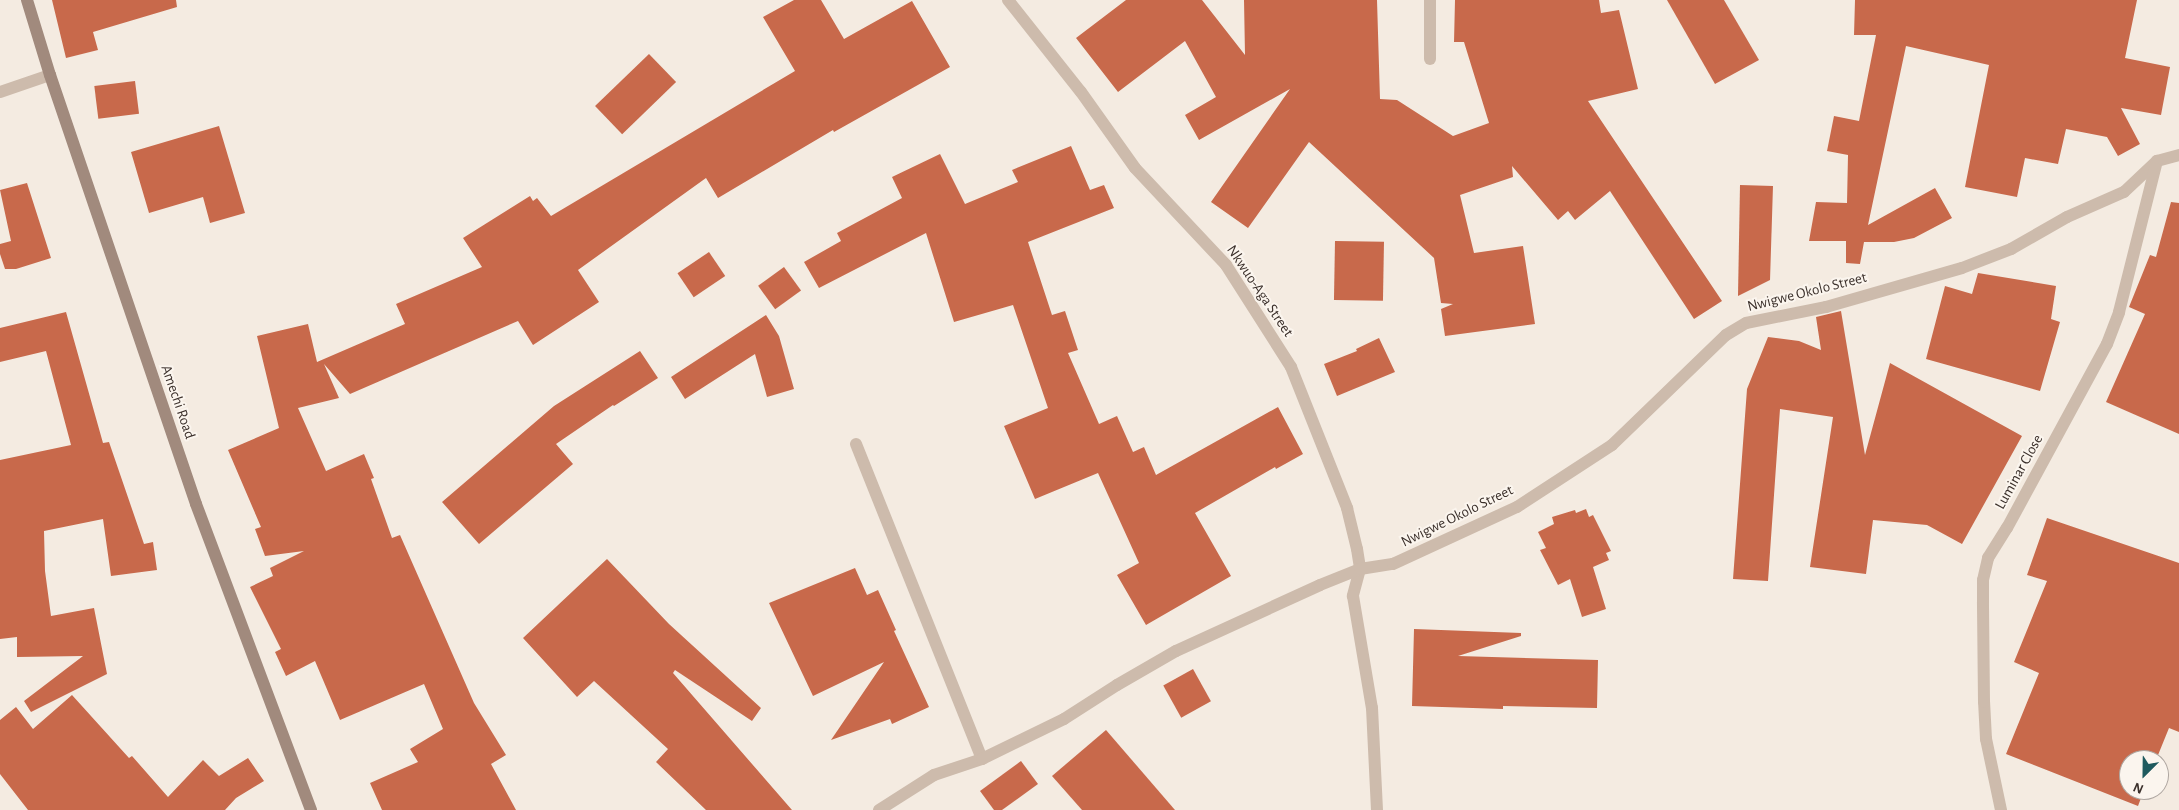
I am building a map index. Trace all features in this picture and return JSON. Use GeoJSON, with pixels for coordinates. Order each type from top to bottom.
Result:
{"type":"FeatureCollection","features":[{"type":"Feature","properties":{"kind":"main road","name":"Amechi Road"},"geometry":{"type":"LineString","coordinates":[[27,0],[50,75],[196,504],[311,810]]}},
{"type":"Feature","properties":{"kind":"street","name":"Nkwuo-Aga Street"},"geometry":{"type":"LineString","coordinates":[[1008,0],[1081,92],[1135,168],[1226,265],[1256,310],[1290,367],[1322,442],[1347,508],[1360,569]]}},
{"type":"Feature","properties":{"kind":"street"},"geometry":{"type":"LineString","coordinates":[[1430,0],[1430,59]]}},
{"type":"Feature","properties":{"kind":"street"},"geometry":{"type":"LineString","coordinates":[[0,92],[50,75]]}},
{"type":"Feature","properties":{"kind":"street"},"geometry":{"type":"LineString","coordinates":[[2157,161],[2179,155]]}},
{"type":"Feature","properties":{"kind":"street","name":"Nwigwe Okolo Street"},"geometry":{"type":"LineString","coordinates":[[879,810],[934,775],[982,759],[1064,719],[1117,685],[1176,651],[1360,569],[1393,564],[1517,507],[1612,445],[1726,335],[1746,323],[1835,304],[1962,268],[2011,249],[2067,217],[2124,192],[2157,161]]}},
{"type":"Feature","properties":{"kind":"street","name":"Luminar Close"},"geometry":{"type":"LineString","coordinates":[[2001,810],[1986,739],[1984,702],[1982,602],[1983,580],[1988,558],[2019,508],[2108,344],[2119,312],[2157,161]]}},
{"type":"Feature","properties":{"kind":"street"},"geometry":{"type":"LineString","coordinates":[[856,444],[982,759]]}},
{"type":"Feature","properties":{"kind":"street"},"geometry":{"type":"LineString","coordinates":[[1360,569],[1353,596],[1372,708],[1377,810]]}},
{"type":"Feature","properties":{"kind":"building"},"geometry":{"type":"Polygon","coordinates":[[[52,0],[176,0],[177,7],[93,32],[98,50],[66,58],[52,0]]]}},
{"type":"Feature","properties":{"kind":"building"},"geometry":{"type":"Polygon","coordinates":[[[794,0],[821,0],[844,39],[912,1],[950,67],[834,132],[833,130],[718,198],[706,178],[578,270],[599,302],[533,345],[518,321],[350,394],[324,364],[339,398],[298,408],[326,471],[364,454],[374,478],[371,479],[392,538],[400,535],[474,703],[506,755],[491,764],[516,810],[382,810],[370,783],[418,762],[410,749],[443,729],[424,684],[340,720],[315,661],[286,676],[275,652],[281,649],[250,587],[273,576],[270,568],[304,551],[265,556],[255,529],[261,527],[228,450],[279,428],[257,336],[308,324],[317,362],[405,324],[396,304],[482,267],[463,238],[530,196],[533,201],[537,198],[551,216],[795,71],[763,17],[794,0]]]}},
{"type":"Feature","properties":{"kind":"building"},"geometry":{"type":"Polygon","coordinates":[[[1126,0],[1202,0],[1245,55],[1244,0],[1377,0],[1380,99],[1397,100],[1453,136],[1489,123],[1464,42],[1454,42],[1455,0],[1599,0],[1601,13],[1619,10],[1638,89],[1588,101],[1722,301],[1694,319],[1610,191],[1575,220],[1568,211],[1558,220],[1512,166],[1513,177],[1460,195],[1474,253],[1523,246],[1535,324],[1445,336],[1441,309],[1453,304],[1441,303],[1434,258],[1309,142],[1248,228],[1211,202],[1290,89],[1199,140],[1185,115],[1216,97],[1185,41],[1118,92],[1076,38],[1126,0]]]}},
{"type":"Feature","properties":{"kind":"building"},"geometry":{"type":"Polygon","coordinates":[[[1667,0],[1724,0],[1759,60],[1715,84],[1667,0]]]}},
{"type":"Feature","properties":{"kind":"building"},"geometry":{"type":"Polygon","coordinates":[[[1855,0],[2137,0],[2125,58],[2170,67],[2161,115],[2121,108],[2140,144],[2118,156],[2107,137],[2066,129],[2058,164],[2025,158],[2017,197],[1965,187],[1989,65],[1906,46],[1868,225],[1935,188],[1952,218],[1914,238],[1894,242],[1864,242],[1860,264],[1846,263],[1846,241],[1809,241],[1816,202],[1847,203],[1848,155],[1827,151],[1834,116],[1859,121],[1876,35],[1854,35],[1855,0]]]}},
{"type":"Feature","properties":{"kind":"building"},"geometry":{"type":"Polygon","coordinates":[[[649,54],[676,82],[622,134],[595,106],[649,54]]]}},
{"type":"Feature","properties":{"kind":"building"},"geometry":{"type":"Polygon","coordinates":[[[135,81],[139,114],[98,119],[94,86],[135,81]]]}},
{"type":"Feature","properties":{"kind":"building"},"geometry":{"type":"Polygon","coordinates":[[[219,126],[245,213],[210,223],[203,197],[149,213],[131,152],[219,126]]]}},
{"type":"Feature","properties":{"kind":"building"},"geometry":{"type":"Polygon","coordinates":[[[1071,146],[1090,190],[1104,185],[1114,208],[1028,242],[1052,315],[1065,311],[1078,350],[1068,353],[1099,424],[1117,416],[1133,452],[1144,447],[1156,475],[1278,407],[1303,454],[1276,469],[1275,467],[1195,513],[1231,576],[1146,625],[1117,575],[1139,563],[1098,473],[1035,499],[1004,426],[1048,408],[1013,305],[954,322],[926,233],[819,288],[804,262],[841,241],[837,233],[902,198],[892,177],[940,154],[965,204],[1018,182],[1012,170],[1071,146]]]}},
{"type":"Feature","properties":{"kind":"building"},"geometry":{"type":"Polygon","coordinates":[[[27,183],[51,258],[16,269],[5,269],[0,254],[0,244],[11,241],[0,190],[27,183]]]}},
{"type":"Feature","properties":{"kind":"building"},"geometry":{"type":"Polygon","coordinates":[[[1740,185],[1773,186],[1770,280],[1738,296],[1740,185]]]}},
{"type":"Feature","properties":{"kind":"building"},"geometry":{"type":"Polygon","coordinates":[[[2171,202],[2179,203],[2179,434],[2106,402],[2145,314],[2129,307],[2150,255],[2156,257],[2171,202]]]}},
{"type":"Feature","properties":{"kind":"building"},"geometry":{"type":"Polygon","coordinates":[[[1335,241],[1384,242],[1383,301],[1334,300],[1335,241]]]}},
{"type":"Feature","properties":{"kind":"building"},"geometry":{"type":"Polygon","coordinates":[[[709,252],[725,276],[694,297],[677,273],[709,252]]]}},
{"type":"Feature","properties":{"kind":"building"},"geometry":{"type":"Polygon","coordinates":[[[784,267],[801,290],[775,309],[758,286],[784,267]]]}},
{"type":"Feature","properties":{"kind":"building"},"geometry":{"type":"Polygon","coordinates":[[[1978,273],[2056,286],[2051,319],[2060,322],[2040,391],[1926,359],[1945,286],[1972,294],[1978,273]]]}},
{"type":"Feature","properties":{"kind":"building"},"geometry":{"type":"Polygon","coordinates":[[[1841,311],[1865,455],[1890,363],[2022,436],[1962,544],[1927,525],[1873,520],[1866,574],[1810,567],[1833,417],[1780,409],[1768,581],[1733,579],[1747,389],[1768,337],[1799,341],[1821,350],[1816,317],[1841,311]]]}},
{"type":"Feature","properties":{"kind":"building"},"geometry":{"type":"Polygon","coordinates":[[[66,312],[103,443],[109,442],[144,544],[153,542],[157,570],[111,576],[103,519],[44,531],[45,571],[51,616],[94,608],[107,674],[31,712],[24,701],[83,656],[17,657],[17,637],[0,639],[0,460],[71,445],[46,351],[0,362],[0,328],[66,312]]]}},
{"type":"Feature","properties":{"kind":"building"},"geometry":{"type":"Polygon","coordinates":[[[766,315],[779,336],[794,389],[767,397],[755,354],[685,399],[671,377],[766,315]]]}},
{"type":"Feature","properties":{"kind":"building"},"geometry":{"type":"Polygon","coordinates":[[[1379,338],[1395,372],[1337,396],[1324,364],[1357,351],[1356,349],[1379,338]]]}},
{"type":"Feature","properties":{"kind":"building"},"geometry":{"type":"Polygon","coordinates":[[[640,351],[658,378],[613,405],[556,444],[573,464],[479,544],[442,502],[554,406],[640,351]]]}},
{"type":"Feature","properties":{"kind":"building"},"geometry":{"type":"Polygon","coordinates":[[[1586,509],[1589,517],[1593,515],[1611,551],[1606,553],[1609,560],[1593,567],[1606,609],[1582,617],[1570,579],[1558,585],[1540,550],[1546,548],[1538,532],[1554,524],[1552,517],[1575,510],[1576,513],[1586,509]]]}},
{"type":"Feature","properties":{"kind":"building"},"geometry":{"type":"Polygon","coordinates":[[[2047,518],[2179,563],[2179,732],[2169,728],[2160,750],[2119,750],[2119,799],[2006,754],[2039,673],[2014,662],[2047,581],[2027,575],[2047,518]]]}},
{"type":"Feature","properties":{"kind":"building"},"geometry":{"type":"Polygon","coordinates":[[[607,559],[669,624],[761,708],[752,721],[675,670],[673,673],[792,810],[706,810],[656,762],[668,749],[594,681],[577,697],[523,638],[607,559]]]}},
{"type":"Feature","properties":{"kind":"building"},"geometry":{"type":"Polygon","coordinates":[[[855,568],[867,595],[878,590],[896,630],[894,631],[929,707],[892,724],[890,719],[831,740],[884,662],[813,696],[769,603],[855,568]]]}},
{"type":"Feature","properties":{"kind":"building"},"geometry":{"type":"Polygon","coordinates":[[[1414,629],[1521,633],[1521,636],[1458,656],[1598,660],[1597,708],[1503,706],[1503,709],[1412,706],[1414,629]]]}},
{"type":"Feature","properties":{"kind":"building"},"geometry":{"type":"Polygon","coordinates":[[[1193,669],[1211,701],[1181,718],[1163,685],[1193,669]]]}},
{"type":"Feature","properties":{"kind":"building"},"geometry":{"type":"Polygon","coordinates":[[[72,695],[129,758],[132,756],[168,797],[203,760],[219,776],[248,758],[264,781],[236,798],[225,810],[28,810],[0,774],[0,720],[16,707],[33,729],[72,695]]]}},
{"type":"Feature","properties":{"kind":"building"},"geometry":{"type":"Polygon","coordinates":[[[1106,730],[1175,810],[1082,810],[1052,776],[1106,730]]]}},
{"type":"Feature","properties":{"kind":"building"},"geometry":{"type":"Polygon","coordinates":[[[1021,761],[1038,784],[1002,810],[994,810],[980,791],[1021,761]]]}},
{"type":"Feature","properties":{"kind":"building"},"geometry":{"type":"Polygon","coordinates":[[[2123,800],[2140,800],[2138,806],[2123,800]]]}}]}
